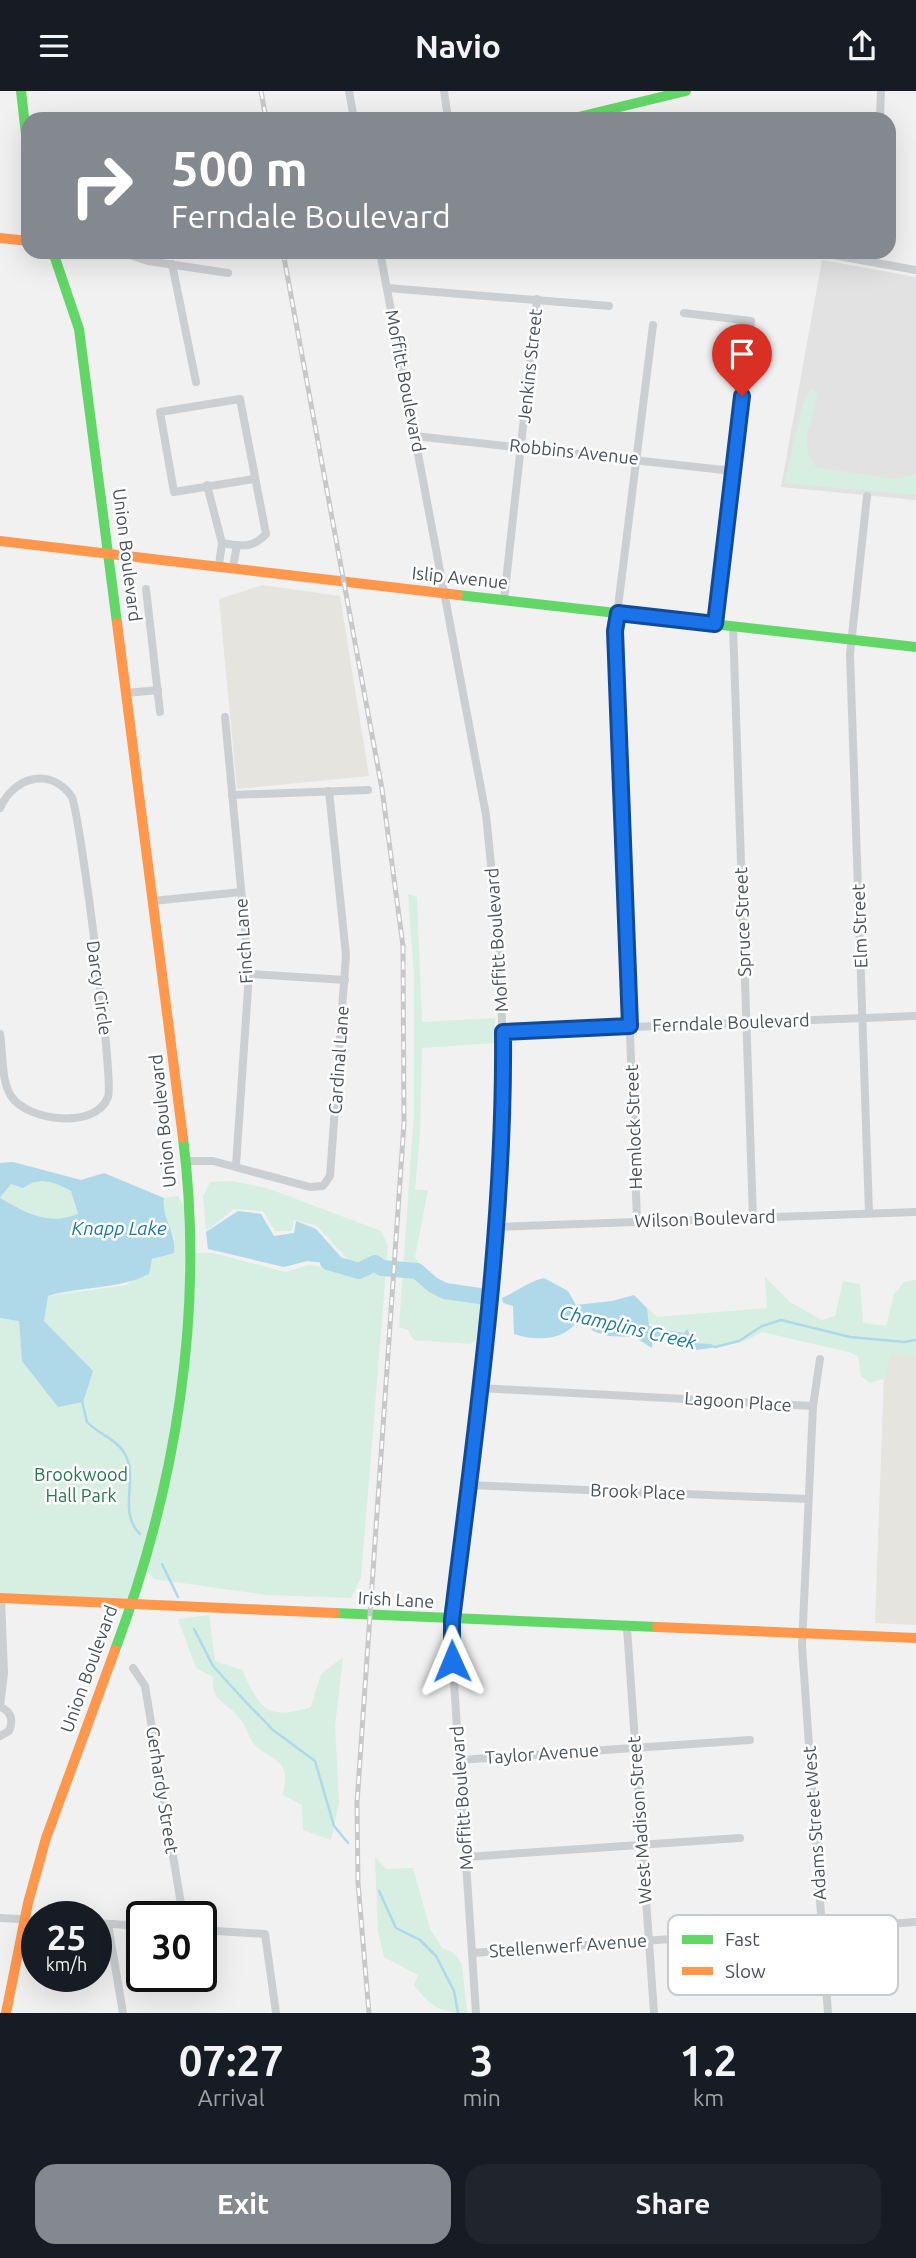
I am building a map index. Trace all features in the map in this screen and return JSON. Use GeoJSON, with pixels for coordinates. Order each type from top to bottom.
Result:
{"type":"FeatureCollection","features":[{"type":"Feature","properties":{"kind":"main road"},"geometry":{"type":"LineString","coordinates":[[21,91],[23,112]]}},
{"type":"Feature","properties":{"kind":"main road"},"geometry":{"type":"LineString","coordinates":[[599,112],[686,91]]}},
{"type":"Feature","properties":{"kind":"main road"},"geometry":{"type":"LineString","coordinates":[[0,238],[21,240]]}},
{"type":"Feature","properties":{"kind":"main road","name":"Union Boulevard"},"geometry":{"type":"LineString","coordinates":[[28,1901],[46,1839],[132,1604],[157,1520],[172,1454],[180,1398],[190,1287],[186,1161],[109,556],[79,329],[55,259]]}},
{"type":"Feature","properties":{"kind":"main road","name":"Islip Avenue"},"geometry":{"type":"LineString","coordinates":[[0,541],[109,556],[219,565],[446,594],[916,647]]}},
{"type":"Feature","properties":{"kind":"main road","name":"Irish Lane"},"geometry":{"type":"LineString","coordinates":[[0,1598],[627,1628],[916,1638]]}},
{"type":"Feature","properties":{"kind":"main road","name":"Union Boulevard"},"geometry":{"type":"LineString","coordinates":[[6,2013],[21,1930]]}},
{"type":"Feature","properties":{"kind":"street"},"geometry":{"type":"LineString","coordinates":[[349,91],[353,112]]}},
{"type":"Feature","properties":{"kind":"street"},"geometry":{"type":"LineString","coordinates":[[444,91],[447,112]]}},
{"type":"Feature","properties":{"kind":"street"},"geometry":{"type":"LineString","coordinates":[[880,112],[881,91]]}},
{"type":"Feature","properties":{"kind":"street"},"geometry":{"type":"LineString","coordinates":[[146,259],[228,273]]}},
{"type":"Feature","properties":{"kind":"street","name":"Moffitt Boulevard"},"geometry":{"type":"LineString","coordinates":[[381,259],[486,815],[500,954],[504,1088],[494,1227],[479,1388],[452,1620],[476,2013]]}},
{"type":"Feature","properties":{"kind":"street"},"geometry":{"type":"LineString","coordinates":[[854,259],[916,270]]}},
{"type":"Feature","properties":{"kind":"street"},"geometry":{"type":"LineString","coordinates":[[172,264],[197,382]]}},
{"type":"Feature","properties":{"kind":"street"},"geometry":{"type":"LineString","coordinates":[[387,288],[609,306]]}},
{"type":"Feature","properties":{"kind":"street","name":"Jenkins Street"},"geometry":{"type":"LineString","coordinates":[[504,600],[537,299]]}},
{"type":"Feature","properties":{"kind":"street"},"geometry":{"type":"LineString","coordinates":[[684,313],[751,321],[715,624]]}},
{"type":"Feature","properties":{"kind":"street","name":"Hemlock Street"},"geometry":{"type":"LineString","coordinates":[[637,1221],[615,631],[653,325]]}},
{"type":"Feature","properties":{"kind":"street"},"geometry":{"type":"LineString","coordinates":[[222,544],[257,544],[266,534],[240,399],[160,412],[174,492],[254,479]]}},
{"type":"Feature","properties":{"kind":"street","name":"Robbins Avenue"},"geometry":{"type":"LineString","coordinates":[[415,436],[733,471]]}},
{"type":"Feature","properties":{"kind":"street"},"geometry":{"type":"LineString","coordinates":[[207,485],[222,544],[219,565]]}},
{"type":"Feature","properties":{"kind":"street","name":"Elm Street"},"geometry":{"type":"LineString","coordinates":[[867,496],[851,640],[869,1213]]}},
{"type":"Feature","properties":{"kind":"street"},"geometry":{"type":"LineString","coordinates":[[233,567],[237,545]]}},
{"type":"Feature","properties":{"kind":"street"},"geometry":{"type":"LineString","coordinates":[[146,589],[160,712]]}},
{"type":"Feature","properties":{"kind":"street","name":"Spruce Street"},"geometry":{"type":"LineString","coordinates":[[733,626],[753,1218]]}},
{"type":"Feature","properties":{"kind":"street"},"geometry":{"type":"LineString","coordinates":[[126,693],[158,690]]}},
{"type":"Feature","properties":{"kind":"street","name":"Finch Lane"},"geometry":{"type":"LineString","coordinates":[[225,717],[249,974],[236,1165]]}},
{"type":"Feature","properties":{"kind":"street","name":"Darcy Circle"},"geometry":{"type":"LineString","coordinates":[[0,808],[14,786],[38,778],[57,781],[72,797],[111,1086],[103,1106],[96,1113],[78,1119],[40,1113],[20,1105],[8,1090],[0,1034]]}},
{"type":"Feature","properties":{"kind":"street"},"geometry":{"type":"LineString","coordinates":[[232,795],[368,790]]}},
{"type":"Feature","properties":{"kind":"street","name":"Cardinal Lane"},"geometry":{"type":"LineString","coordinates":[[186,1161],[236,1165],[310,1187],[323,1186],[330,1176],[346,955],[329,791]]}},
{"type":"Feature","properties":{"kind":"street"},"geometry":{"type":"LineString","coordinates":[[153,901],[241,892]]}},
{"type":"Feature","properties":{"kind":"street"},"geometry":{"type":"LineString","coordinates":[[249,974],[345,980]]}},
{"type":"Feature","properties":{"kind":"street","name":"Ferndale Boulevard"},"geometry":{"type":"LineString","coordinates":[[503,1032],[916,1016]]}},
{"type":"Feature","properties":{"kind":"street","name":"Wilson Boulevard"},"geometry":{"type":"LineString","coordinates":[[494,1227],[916,1212]]}},
{"type":"Feature","properties":{"kind":"street"},"geometry":{"type":"LineString","coordinates":[[813,1406],[820,1359]]}},
{"type":"Feature","properties":{"kind":"street","name":"Lagoon Place"},"geometry":{"type":"LineString","coordinates":[[479,1388],[813,1406],[802,1633]]}},
{"type":"Feature","properties":{"kind":"street","name":"Brook Place"},"geometry":{"type":"LineString","coordinates":[[468,1485],[808,1499]]}},
{"type":"Feature","properties":{"kind":"street"},"geometry":{"type":"LineString","coordinates":[[0,1598],[4,1673],[0,1707],[9,1712],[12,1721],[9,1731],[0,1736]]}},
{"type":"Feature","properties":{"kind":"street","name":"West Madison Street"},"geometry":{"type":"LineString","coordinates":[[627,1628],[654,2013]]}},
{"type":"Feature","properties":{"kind":"street","name":"Adams Street West"},"geometry":{"type":"LineString","coordinates":[[802,1633],[822,1915]]}},
{"type":"Feature","properties":{"kind":"street","name":"Gerhardy Street"},"geometry":{"type":"LineString","coordinates":[[132,1668],[145,1686],[181,1901]]}},
{"type":"Feature","properties":{"kind":"street","name":"Taylor Avenue"},"geometry":{"type":"LineString","coordinates":[[459,1760],[750,1740]]}},
{"type":"Feature","properties":{"kind":"street"},"geometry":{"type":"LineString","coordinates":[[466,1857],[740,1838]]}},
{"type":"Feature","properties":{"kind":"street"},"geometry":{"type":"LineString","coordinates":[[0,1918],[21,1919]]}},
{"type":"Feature","properties":{"kind":"street","name":"Stellenwerf Avenue"},"geometry":{"type":"LineString","coordinates":[[898,1923],[916,1922]]}},
{"type":"Feature","properties":{"kind":"street"},"geometry":{"type":"LineString","coordinates":[[217,1931],[265,1934],[276,2013]]}},
{"type":"Feature","properties":{"kind":"street","name":"Stellenwerf Avenue"},"geometry":{"type":"LineString","coordinates":[[472,1953],[668,1939]]}},
{"type":"Feature","properties":{"kind":"street"},"geometry":{"type":"LineString","coordinates":[[112,1948],[123,2013]]}},
{"type":"Feature","properties":{"kind":"street","name":"Adams Street West"},"geometry":{"type":"LineString","coordinates":[[827,1995],[828,2013]]}},
{"type":"Feature","properties":{"kind":"shaded area"},"geometry":{"type":"Polygon","coordinates":[[[822,260],[916,277],[916,500],[781,487],[822,260]]]}},
{"type":"Feature","properties":{"kind":"shaded area"},"geometry":{"type":"Polygon","coordinates":[[[262,585],[340,596],[369,776],[237,789],[219,599],[262,585]]]}},
{"type":"Feature","properties":{"kind":"shaded area"},"geometry":{"type":"Polygon","coordinates":[[[885,1347],[916,1349],[916,1625],[875,1623],[885,1347]]]}},
{"type":"Feature","properties":{"kind":"green space"},"geometry":{"type":"Polygon","coordinates":[[[811,388],[817,392],[807,447],[816,467],[894,479],[916,475],[916,495],[784,483],[803,404],[811,388]]]}},
{"type":"Feature","properties":{"kind":"green space"},"geometry":{"type":"Polygon","coordinates":[[[408,894],[417,897],[422,1022],[495,1018],[495,1043],[422,1048],[420,1132],[415,1190],[428,1190],[415,1257],[436,1278],[454,1286],[483,1293],[476,1340],[470,1344],[414,1340],[408,1330],[399,1327],[414,1112],[414,976],[408,894]]]}},
{"type":"Feature","properties":{"kind":"green space"},"geometry":{"type":"Polygon","coordinates":[[[55,1181],[71,1191],[78,1215],[47,1218],[29,1213],[0,1199],[11,1184],[55,1181]]]}},
{"type":"Feature","properties":{"kind":"green space","name":"Brookwood Hall Park"},"geometry":{"type":"Polygon","coordinates":[[[232,1181],[267,1188],[381,1231],[388,1246],[361,1578],[351,1598],[267,1595],[154,1579],[142,1564],[126,1604],[0,1598],[0,1318],[19,1320],[22,1361],[93,1371],[44,1321],[48,1296],[127,1285],[175,1239],[162,1213],[164,1198],[178,1196],[189,1213],[190,1253],[213,1253],[285,1272],[309,1265],[346,1270],[349,1261],[317,1226],[294,1220],[292,1231],[275,1231],[263,1211],[234,1209],[206,1231],[203,1197],[210,1182],[232,1181]]]}},
{"type":"Feature","properties":{"kind":"green space"},"geometry":{"type":"Polygon","coordinates":[[[765,1277],[790,1302],[822,1320],[835,1316],[843,1281],[860,1284],[863,1323],[886,1326],[894,1294],[904,1282],[916,1280],[916,1356],[890,1354],[886,1378],[870,1383],[861,1376],[858,1356],[848,1352],[762,1332],[745,1341],[717,1347],[695,1343],[691,1331],[684,1333],[647,1323],[647,1308],[657,1317],[767,1308],[765,1277]]]}},
{"type":"Feature","properties":{"kind":"green space"},"geometry":{"type":"Polygon","coordinates":[[[209,1615],[215,1661],[242,1670],[260,1703],[274,1712],[284,1713],[311,1707],[321,1674],[343,1657],[335,1726],[339,1802],[331,1840],[303,1830],[302,1805],[283,1795],[283,1768],[255,1745],[241,1720],[218,1697],[213,1677],[196,1668],[178,1619],[209,1615]]]}},
{"type":"Feature","properties":{"kind":"green space"},"geometry":{"type":"Polygon","coordinates":[[[375,1857],[386,1869],[413,1868],[430,1929],[442,1948],[454,1953],[462,1965],[467,2013],[450,2012],[436,2007],[414,1985],[418,1975],[384,1957],[378,1931],[375,1857]]]}},
{"type":"Feature","properties":{"kind":"water","name":"Knapp Lake"},"geometry":{"type":"Polygon","coordinates":[[[13,1162],[81,1180],[104,1173],[164,1198],[174,1253],[152,1259],[149,1274],[137,1279],[48,1296],[44,1321],[93,1371],[83,1402],[58,1407],[22,1361],[19,1321],[0,1318],[0,1163],[13,1162]],[[35,1182],[23,1188],[11,1184],[0,1198],[28,1213],[47,1218],[57,1219],[78,1214],[71,1191],[47,1182],[35,1182]]]}},
{"type":"Feature","properties":{"kind":"water","name":"Knapp Lake"},"geometry":{"type":"Polygon","coordinates":[[[238,1211],[261,1214],[274,1236],[294,1233],[296,1221],[316,1229],[349,1266],[307,1261],[284,1267],[208,1249],[206,1232],[238,1211]]]}},
{"type":"Feature","properties":{"kind":"water"},"geometry":{"type":"Polygon","coordinates":[[[544,1278],[568,1291],[576,1305],[612,1301],[634,1295],[647,1308],[649,1326],[684,1333],[687,1329],[695,1343],[717,1347],[697,1350],[659,1338],[653,1339],[652,1348],[634,1337],[608,1336],[593,1331],[584,1319],[557,1336],[535,1338],[514,1334],[513,1306],[503,1303],[502,1298],[544,1278]]]}},
{"type":"Feature","properties":{"kind":"waterway","name":"Champlins Creek"},"geometry":{"type":"LineString","coordinates":[[328,1262],[359,1271],[375,1263],[382,1268],[417,1271],[445,1291],[480,1296]]}},
{"type":"Feature","properties":{"kind":"waterway","name":"Champlins Creek"},"geometry":{"type":"LineString","coordinates":[[715,1347],[739,1341],[762,1326],[781,1320],[850,1337],[904,1342],[916,1340]]}},
{"type":"Feature","properties":{"kind":"waterway"},"geometry":{"type":"LineString","coordinates":[[82,1401],[87,1422],[117,1444],[125,1454],[130,1474],[130,1516],[140,1534]]}},
{"type":"Feature","properties":{"kind":"waterway"},"geometry":{"type":"LineString","coordinates":[[162,1564],[178,1597]]}},
{"type":"Feature","properties":{"kind":"waterway"},"geometry":{"type":"LineString","coordinates":[[194,1629],[213,1666],[243,1699],[273,1730],[315,1761],[334,1826],[348,1843]]}},
{"type":"Feature","properties":{"kind":"waterway"},"geometry":{"type":"LineString","coordinates":[[379,1891],[396,1928],[420,1940],[436,1956],[454,1991],[458,2013]]}},
{"type":"Feature","properties":{"kind":"railway"},"geometry":{"type":"LineString","coordinates":[[261,91],[265,112]]}},
{"type":"Feature","properties":{"kind":"railway"},"geometry":{"type":"LineString","coordinates":[[284,259],[382,789],[403,946],[404,1123],[357,1803],[358,1883],[369,2013]]}},
{"type":"Feature","properties":{"kind":"traffic: fast"},"geometry":{"type":"LineString","coordinates":[[21,91],[23,112]]}},
{"type":"Feature","properties":{"kind":"traffic: fast"},"geometry":{"type":"LineString","coordinates":[[599,112],[686,91]]}},
{"type":"Feature","properties":{"kind":"traffic: fast"},"geometry":{"type":"LineString","coordinates":[[55,259],[79,329],[117,623]]}},
{"type":"Feature","properties":{"kind":"traffic: fast"},"geometry":{"type":"LineString","coordinates":[[458,595],[916,647]]}},
{"type":"Feature","properties":{"kind":"traffic: fast"},"geometry":{"type":"LineString","coordinates":[[115,1650],[154,1526],[180,1398],[190,1268],[189,1203],[183,1138]]}},
{"type":"Feature","properties":{"kind":"traffic: fast"},"geometry":{"type":"LineString","coordinates":[[335,1613],[657,1627]]}},
{"type":"Feature","properties":{"kind":"traffic: slow"},"geometry":{"type":"LineString","coordinates":[[0,238],[21,240]]}},
{"type":"Feature","properties":{"kind":"traffic: slow"},"geometry":{"type":"LineString","coordinates":[[0,541],[458,595]]}},
{"type":"Feature","properties":{"kind":"traffic: slow"},"geometry":{"type":"LineString","coordinates":[[117,623],[183,1138]]}},
{"type":"Feature","properties":{"kind":"traffic: slow"},"geometry":{"type":"LineString","coordinates":[[0,1598],[335,1613]]}},
{"type":"Feature","properties":{"kind":"traffic: slow"},"geometry":{"type":"LineString","coordinates":[[657,1627],[916,1638]]}},
{"type":"Feature","properties":{"kind":"traffic: slow"},"geometry":{"type":"LineString","coordinates":[[6,2013],[28,1903],[46,1838],[115,1650]]}},
{"type":"Feature","properties":{"kind":"route"},"geometry":{"type":"LineString","coordinates":[[452,1661],[452,1620],[479,1388],[501,1143],[503,1032],[630,1026],[615,631],[618,613],[715,624],[742,396]]}}]}
